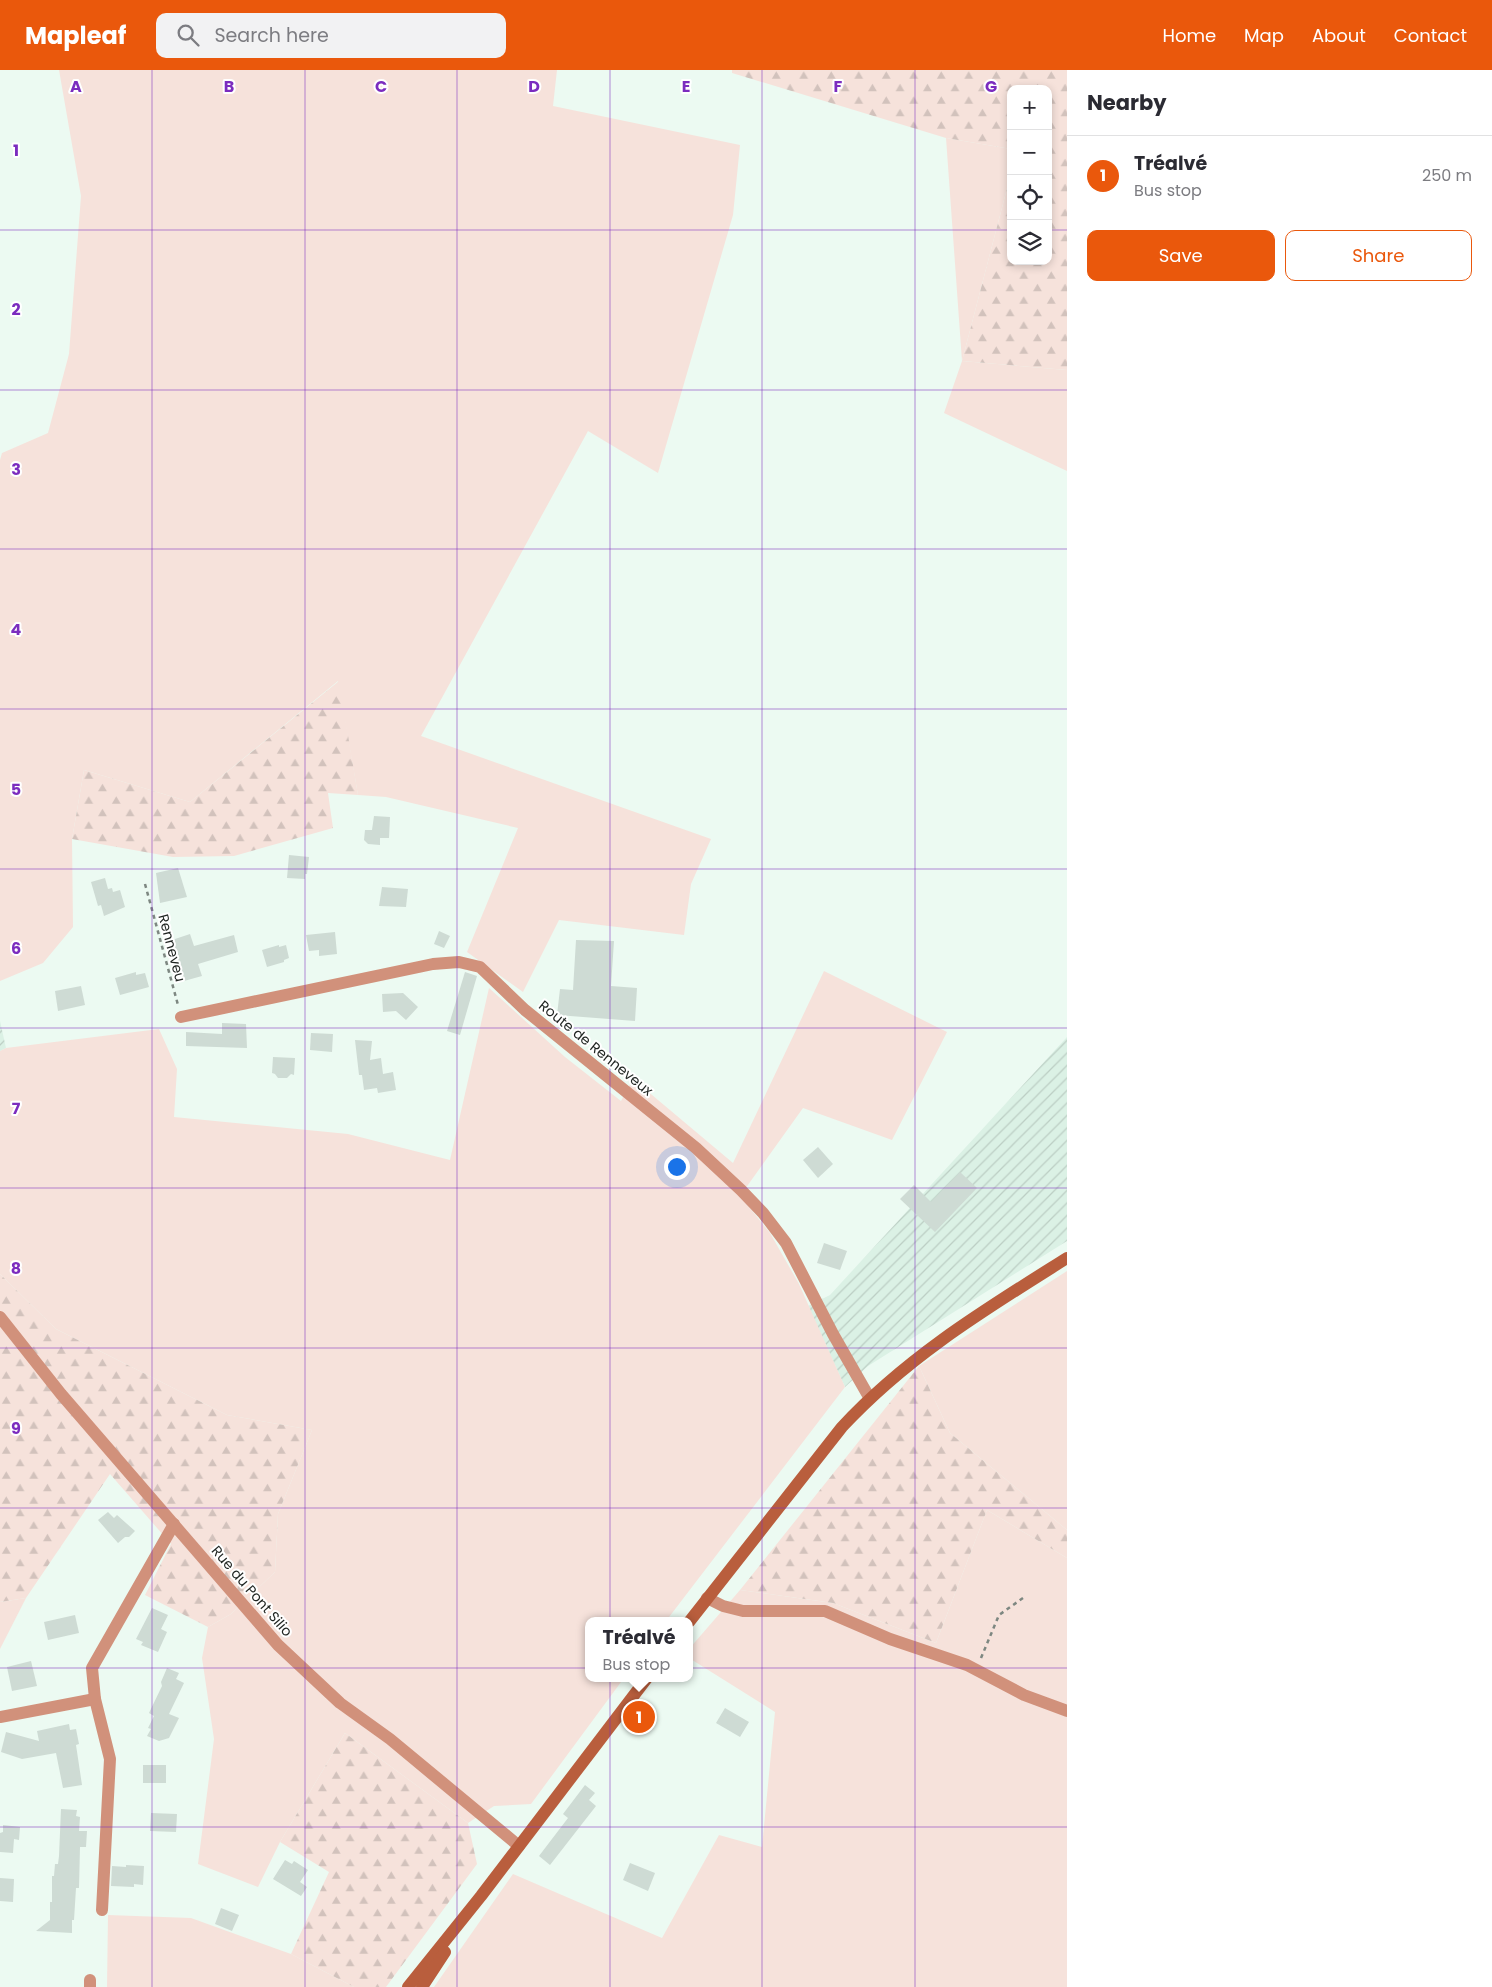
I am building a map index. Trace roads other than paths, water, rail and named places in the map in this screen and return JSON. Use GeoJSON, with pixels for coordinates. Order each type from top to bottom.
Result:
{"type":"FeatureCollection","features":[{"type":"Feature","properties":{"kind":"main road"},"geometry":{"type":"LineString","coordinates":[[693,1617],[842,1427],[869,1397],[896,1374],[963,1324],[1067,1258]]}},
{"type":"Feature","properties":{"kind":"main road"},"geometry":{"type":"LineString","coordinates":[[408,1987],[481,1896],[644,1682]]}},
{"type":"Feature","properties":{"kind":"main road"},"geometry":{"type":"LineString","coordinates":[[422,1987],[481,1896]]}},
{"type":"Feature","properties":{"kind":"street","name":"Route de Renneveux"},"geometry":{"type":"LineString","coordinates":[[181,1017],[433,964],[459,962],[480,967],[525,1010],[696,1148],[763,1213],[786,1243],[833,1334],[869,1397]]}},
{"type":"Feature","properties":{"kind":"street","name":"Rue du Pont Silio"},"geometry":{"type":"LineString","coordinates":[[0,1318],[61,1394],[278,1645],[340,1703],[390,1739],[519,1846]]}},
{"type":"Feature","properties":{"kind":"street"},"geometry":{"type":"LineString","coordinates":[[102,1910],[110,1759],[95,1699],[92,1668],[174,1524]]}},
{"type":"Feature","properties":{"kind":"street"},"geometry":{"type":"LineString","coordinates":[[707,1598],[723,1606],[743,1611],[825,1611],[890,1639],[976,1670],[1024,1695],[1067,1711]]}},
{"type":"Feature","properties":{"kind":"street"},"geometry":{"type":"LineString","coordinates":[[0,1717],[95,1699]]}},
{"type":"Feature","properties":{"kind":"place","name":"Tréalvé"},"geometry":{"type":"Point","coordinates":[639,1717]}}]}
